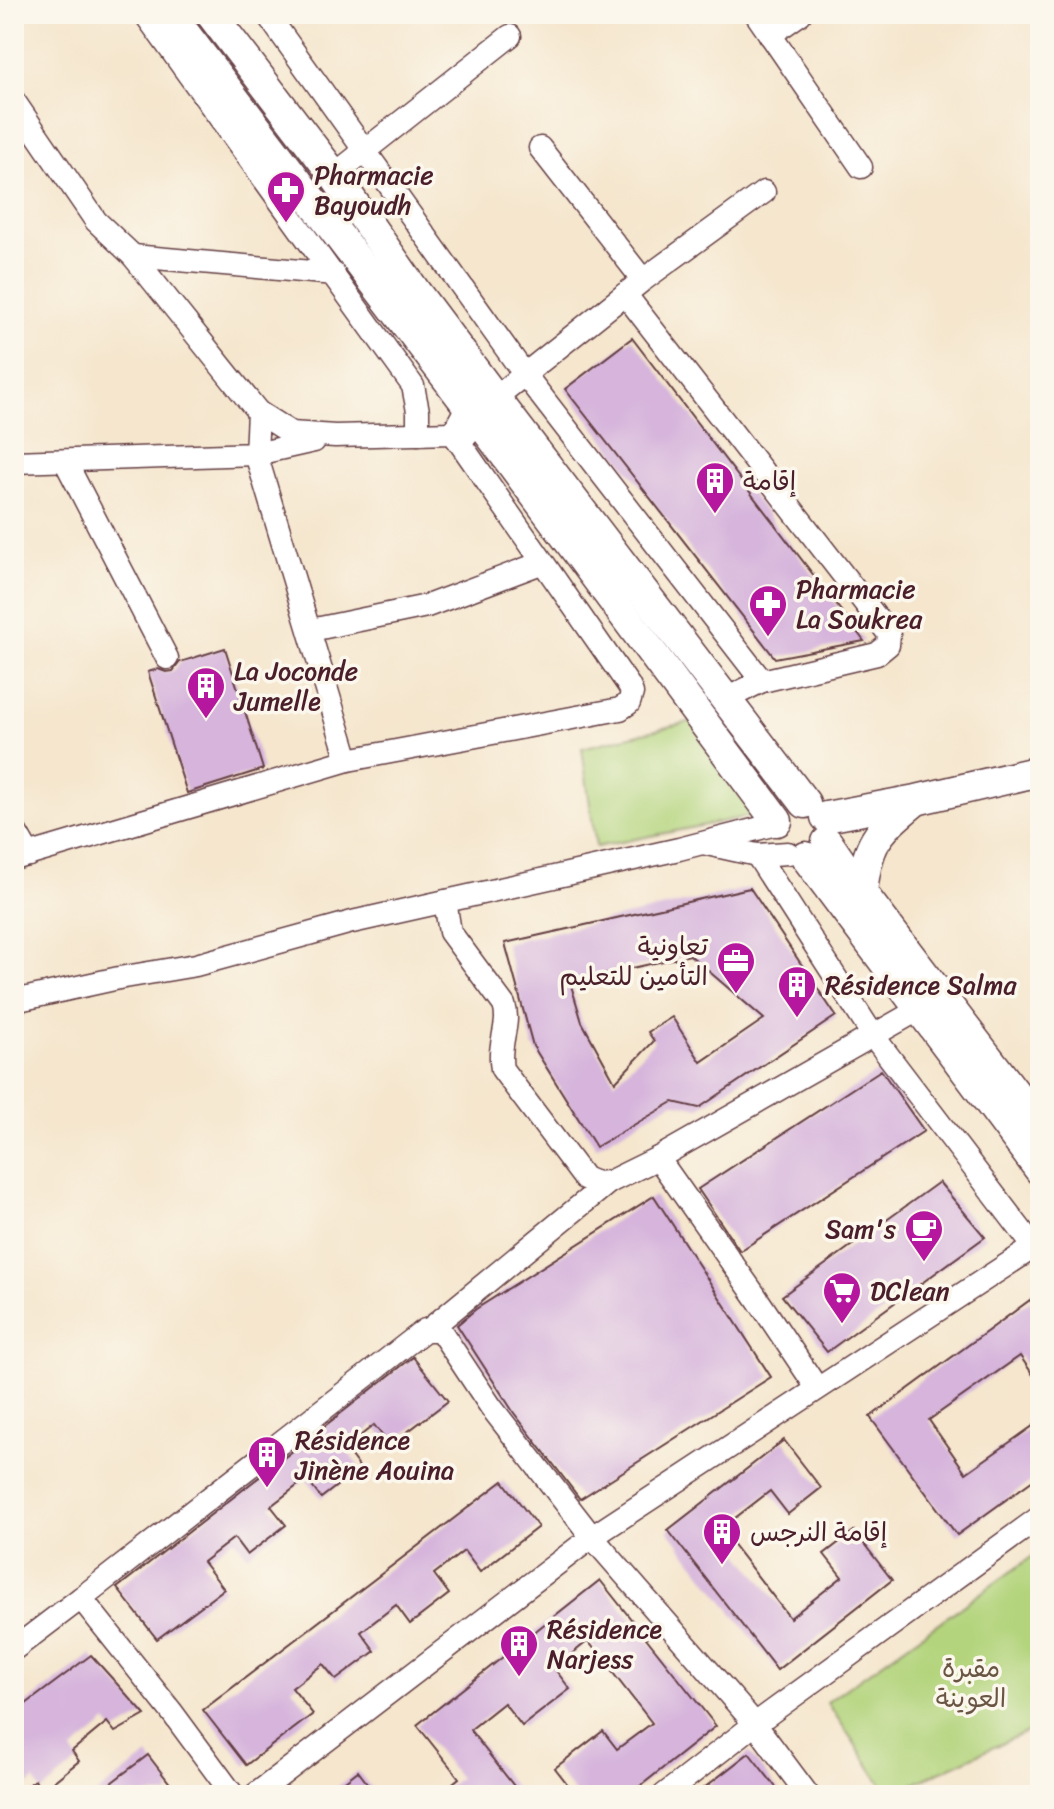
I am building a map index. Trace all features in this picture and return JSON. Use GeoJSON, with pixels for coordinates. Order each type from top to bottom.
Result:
{"type":"FeatureCollection","features":[{"type":"Feature","properties":{"kind":"main road"},"geometry":{"type":"LineString","coordinates":[[170,14],[482,402],[527,437],[726,699],[918,1010],[1040,1170]]}},
{"type":"Feature","properties":{"kind":"main road"},"geometry":{"type":"LineString","coordinates":[[211,14],[334,175],[417,294],[482,402],[494,440],[758,791],[777,823],[788,807],[862,893],[1040,1126]]}},
{"type":"Feature","properties":{"kind":"main road"},"geometry":{"type":"LineString","coordinates":[[811,834],[916,800],[1040,771]]}},
{"type":"Feature","properties":{"kind":"main road"},"geometry":{"type":"LineString","coordinates":[[862,893],[865,862],[872,845],[884,827],[916,800]]}},
{"type":"Feature","properties":{"kind":"street"},"geometry":{"type":"LineString","coordinates":[[145,14],[413,386],[418,434]]}},
{"type":"Feature","properties":{"kind":"street"},"geometry":{"type":"LineString","coordinates":[[756,14],[861,167]]}},
{"type":"Feature","properties":{"kind":"street"},"geometry":{"type":"LineString","coordinates":[[770,35],[800,14]]}},
{"type":"Feature","properties":{"kind":"street"},"geometry":{"type":"LineString","coordinates":[[277,17],[364,151],[525,375],[762,681]]}},
{"type":"Feature","properties":{"kind":"street"},"geometry":{"type":"LineString","coordinates":[[334,175],[510,36]]}},
{"type":"Feature","properties":{"kind":"street"},"geometry":{"type":"LineString","coordinates":[[14,101],[96,221],[133,256],[258,412],[291,433],[335,436],[453,433],[494,440],[527,437]]}},
{"type":"Feature","properties":{"kind":"street"},"geometry":{"type":"LineString","coordinates":[[540,148],[643,280]]}},
{"type":"Feature","properties":{"kind":"street"},"geometry":{"type":"LineString","coordinates":[[453,433],[482,402],[525,375],[643,280],[764,192]]}},
{"type":"Feature","properties":{"kind":"street"},"geometry":{"type":"LineString","coordinates":[[133,256],[334,274]]}},
{"type":"Feature","properties":{"kind":"street"},"geometry":{"type":"LineString","coordinates":[[625,294],[889,634],[888,645],[877,654],[762,681],[726,699]]}},
{"type":"Feature","properties":{"kind":"street"},"geometry":{"type":"LineString","coordinates":[[258,412],[256,454],[348,760]]}},
{"type":"Feature","properties":{"kind":"street"},"geometry":{"type":"LineString","coordinates":[[14,829],[22,857],[348,760],[620,709],[629,703],[632,693],[629,686],[453,433]]}},
{"type":"Feature","properties":{"kind":"street"},"geometry":{"type":"LineString","coordinates":[[14,462],[256,454],[335,436]]}},
{"type":"Feature","properties":{"kind":"street"},"geometry":{"type":"LineString","coordinates":[[65,461],[167,658]]}},
{"type":"Feature","properties":{"kind":"street"},"geometry":{"type":"LineString","coordinates":[[311,630],[427,606],[541,563]]}},
{"type":"Feature","properties":{"kind":"street"},"geometry":{"type":"LineString","coordinates":[[14,1001],[196,965],[352,922],[702,843],[777,823]]}},
{"type":"Feature","properties":{"kind":"street"},"geometry":{"type":"LineString","coordinates":[[702,843],[757,855],[811,834]]}},
{"type":"Feature","properties":{"kind":"street"},"geometry":{"type":"LineString","coordinates":[[255,1795],[592,1537],[817,1388],[1038,1249],[874,1037],[757,855]]}},
{"type":"Feature","properties":{"kind":"street"},"geometry":{"type":"LineString","coordinates":[[445,901],[450,932],[507,1013],[499,1049],[502,1069],[584,1178],[596,1183],[609,1182]]}},
{"type":"Feature","properties":{"kind":"street"},"geometry":{"type":"LineString","coordinates":[[14,1649],[431,1328],[609,1182],[658,1158],[918,1010]]}},
{"type":"Feature","properties":{"kind":"street"},"geometry":{"type":"LineString","coordinates":[[658,1158],[817,1388]]}},
{"type":"Feature","properties":{"kind":"street"},"geometry":{"type":"LineString","coordinates":[[431,1328],[440,1330],[491,1407],[592,1537],[755,1724],[808,1795]]}},
{"type":"Feature","properties":{"kind":"street"},"geometry":{"type":"LineString","coordinates":[[664,1795],[755,1724],[1040,1517]]}},
{"type":"Feature","properties":{"kind":"street"},"geometry":{"type":"LineString","coordinates":[[81,1598],[233,1795]]}},
{"type":"Feature","properties":{"kind":"green space"},"geometry":{"type":"Polygon","coordinates":[[[697,720],[765,813],[596,847],[582,748],[697,720]]]}},
{"type":"Feature","properties":{"kind":"green space","name":"مقبرة العوينة"},"geometry":{"type":"Polygon","coordinates":[[[1040,1551],[1040,1726],[889,1795],[827,1702],[1040,1551]]]}},
{"type":"Feature","properties":{"kind":"building","name":"إقامة"},"geometry":{"type":"Polygon","coordinates":[[[632,338],[864,641],[775,658],[565,389],[632,338]]]}},
{"type":"Feature","properties":{"kind":"building","name":"La Joconde Jumelle"},"geometry":{"type":"Polygon","coordinates":[[[225,648],[263,769],[187,793],[148,672],[158,669],[173,671],[180,662],[225,648]]]}},
{"type":"Feature","properties":{"kind":"building","name":"Résidence Salma"},"geometry":{"type":"Polygon","coordinates":[[[750,888],[836,1016],[699,1108],[673,1102],[596,1147],[533,1046],[505,943],[750,888]],[[690,955],[570,982],[582,1022],[615,1082],[654,1041],[648,1032],[672,1017],[701,1062],[764,1019],[690,955]]]}},
{"type":"Feature","properties":{"kind":"building"},"geometry":{"type":"Polygon","coordinates":[[[881,1070],[924,1131],[740,1251],[698,1189],[881,1070]]]}},
{"type":"Feature","properties":{"kind":"building"},"geometry":{"type":"Polygon","coordinates":[[[939,1182],[985,1237],[827,1352],[782,1296],[939,1182]]]}},
{"type":"Feature","properties":{"kind":"building"},"geometry":{"type":"Polygon","coordinates":[[[654,1196],[771,1377],[580,1499],[514,1413],[457,1325],[476,1309],[654,1196]]]}},
{"type":"Feature","properties":{"kind":"building"},"geometry":{"type":"Polygon","coordinates":[[[1030,1300],[1040,1313],[1040,1385],[1020,1356],[929,1420],[966,1473],[1040,1421],[1040,1475],[957,1535],[870,1417],[1030,1300]]]}},
{"type":"Feature","properties":{"kind":"building","name":"Résidence Jinène Aouina"},"geometry":{"type":"Polygon","coordinates":[[[413,1357],[448,1401],[390,1445],[374,1425],[345,1448],[360,1468],[321,1498],[306,1479],[271,1506],[286,1525],[247,1555],[234,1538],[203,1562],[224,1589],[157,1639],[117,1588],[413,1357]]]}},
{"type":"Feature","properties":{"kind":"building","name":"إقامة النرجس"},"geometry":{"type":"Polygon","coordinates":[[[784,1440],[821,1488],[788,1514],[770,1491],[721,1529],[790,1618],[842,1577],[824,1554],[854,1531],[892,1580],[777,1670],[668,1530],[784,1440]]]}},
{"type":"Feature","properties":{"kind":"building"},"geometry":{"type":"Polygon","coordinates":[[[503,1481],[538,1527],[480,1572],[464,1551],[434,1574],[449,1594],[410,1624],[396,1605],[361,1632],[375,1651],[336,1680],[323,1664],[292,1688],[313,1714],[246,1765],[203,1710],[503,1481]]]}},
{"type":"Feature","properties":{"kind":"building","name":"Résidence Narjess"},"geometry":{"type":"Polygon","coordinates":[[[600,1580],[716,1726],[629,1795],[576,1795],[555,1768],[603,1731],[617,1749],[652,1723],[588,1641],[554,1668],[570,1689],[522,1726],[504,1703],[470,1730],[521,1795],[438,1795],[459,1778],[417,1725],[600,1580]]]}},
{"type":"Feature","properties":{"kind":"building"},"geometry":{"type":"Polygon","coordinates":[[[91,1655],[145,1715],[115,1732],[107,1722],[72,1751],[79,1761],[41,1792],[35,1780],[14,1795],[14,1713],[91,1655]]]}},
{"type":"Feature","properties":{"kind":"building"},"geometry":{"type":"Polygon","coordinates":[[[749,1753],[782,1795],[695,1795],[749,1753]]]}},
{"type":"Feature","properties":{"kind":"building"},"geometry":{"type":"Polygon","coordinates":[[[148,1755],[171,1785],[169,1795],[95,1795],[148,1755]]]}},
{"type":"Feature","properties":{"kind":"building"},"geometry":{"type":"Polygon","coordinates":[[[358,1771],[376,1795],[327,1795],[358,1771]]]}},
{"type":"Feature","properties":{"kind":"place","name":"Pharmacie Bayoudh"},"geometry":{"type":"Point","coordinates":[286,224]}},
{"type":"Feature","properties":{"kind":"place","name":"إقامة"},"geometry":{"type":"Point","coordinates":[715,515]}},
{"type":"Feature","properties":{"kind":"place","name":"Pharmacie La Soukrea"},"geometry":{"type":"Point","coordinates":[768,638]}},
{"type":"Feature","properties":{"kind":"place","name":"La Joconde Jumelle"},"geometry":{"type":"Point","coordinates":[206,720]}},
{"type":"Feature","properties":{"kind":"place","name":"تعاونية التأمين للتعليم"},"geometry":{"type":"Point","coordinates":[736,995]}},
{"type":"Feature","properties":{"kind":"place","name":"Résidence Salma"},"geometry":{"type":"Point","coordinates":[797,1019]}},
{"type":"Feature","properties":{"kind":"place","name":"Sam's"},"geometry":{"type":"Point","coordinates":[924,1263]}},
{"type":"Feature","properties":{"kind":"place","name":"DClean"},"geometry":{"type":"Point","coordinates":[842,1325]}},
{"type":"Feature","properties":{"kind":"place","name":"Résidence Jinène Aouina"},"geometry":{"type":"Point","coordinates":[267,1489]}},
{"type":"Feature","properties":{"kind":"place","name":"إقامة النرجس"},"geometry":{"type":"Point","coordinates":[722,1566]}},
{"type":"Feature","properties":{"kind":"place","name":"Résidence Narjess"},"geometry":{"type":"Point","coordinates":[519,1678]}}]}
